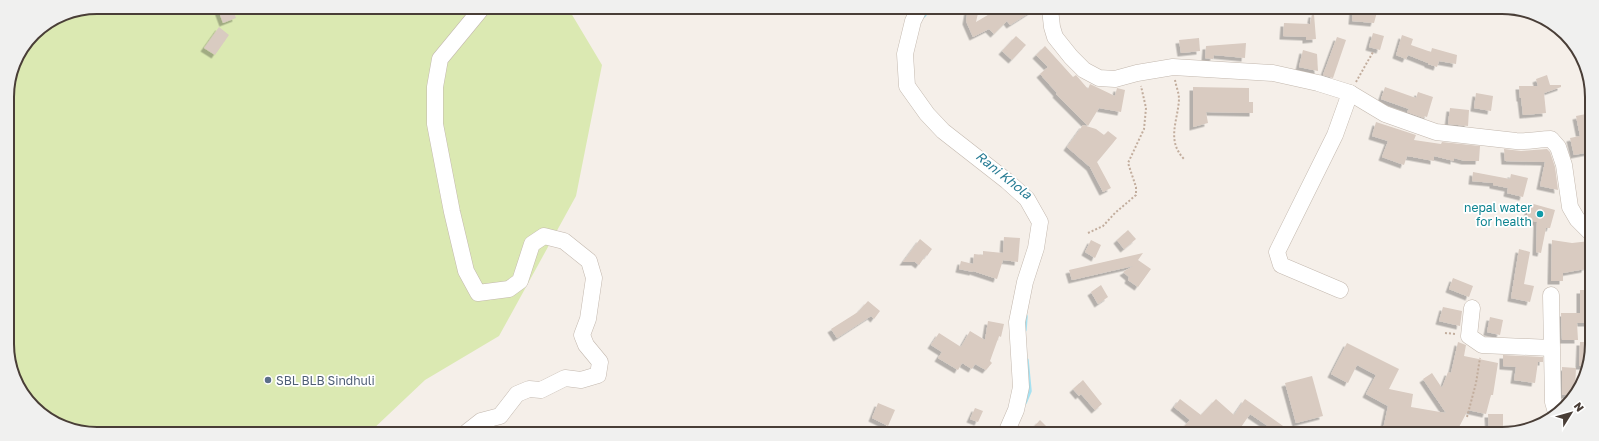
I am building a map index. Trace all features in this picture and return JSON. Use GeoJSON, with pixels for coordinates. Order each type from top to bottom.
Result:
{"type":"FeatureCollection","features":[{"type":"Feature","properties":{"kind":"street"},"geometry":{"type":"LineString","coordinates":[[473,427],[481,421],[500,416],[517,394],[529,389],[541,390],[565,378],[581,380],[598,375],[600,362],[586,345],[582,335],[588,319],[594,278],[588,261],[564,241],[544,236],[532,244],[520,281],[509,290],[478,293],[466,271],[452,212],[435,124],[435,87],[440,59],[477,14]]}},
{"type":"Feature","properties":{"kind":"street"},"geometry":{"type":"LineString","coordinates":[[916,14],[913,21],[905,54],[907,86],[927,114],[943,131],[1007,181],[1027,199],[1040,222],[1036,248],[1025,282],[1017,322],[1021,387],[1016,410],[1009,427]]}},
{"type":"Feature","properties":{"kind":"street"},"geometry":{"type":"LineString","coordinates":[[1051,14],[1052,28],[1055,37],[1084,70],[1099,78],[1115,79],[1137,73],[1173,68],[1273,72],[1318,83],[1350,93],[1384,114],[1436,132],[1528,142],[1540,139],[1551,139],[1558,147],[1564,166],[1570,207],[1577,219],[1585,227]]}},
{"type":"Feature","properties":{"kind":"street"},"geometry":{"type":"LineString","coordinates":[[1340,290],[1281,265],[1277,252],[1335,135],[1350,93]]}},
{"type":"Feature","properties":{"kind":"street"},"geometry":{"type":"LineString","coordinates":[[1551,295],[1553,393]]}},
{"type":"Feature","properties":{"kind":"street"},"geometry":{"type":"LineString","coordinates":[[1472,308],[1469,336],[1482,345],[1551,348]]}},
{"type":"Feature","properties":{"kind":"path"},"geometry":{"type":"LineString","coordinates":[[1350,93],[1373,52]]}},
{"type":"Feature","properties":{"kind":"path"},"geometry":{"type":"LineString","coordinates":[[1173,68],[1179,98],[1175,118],[1174,140],[1177,152],[1184,160]]}},
{"type":"Feature","properties":{"kind":"path"},"geometry":{"type":"LineString","coordinates":[[1088,233],[1103,226],[1115,212],[1136,196],[1136,187],[1128,163],[1144,129],[1146,108],[1137,73]]}},
{"type":"Feature","properties":{"kind":"path"},"geometry":{"type":"LineString","coordinates":[[1467,417],[1476,383],[1482,345]]}},
{"type":"Feature","properties":{"kind":"green space"},"geometry":{"type":"Polygon","coordinates":[[[97,14],[572,14],[602,65],[576,196],[499,336],[425,380],[375,427],[97,427],[65,421],[46,410],[34,399],[18,371],[14,344],[14,91],[20,65],[34,42],[46,31],[65,20],[97,14]]]}},
{"type":"Feature","properties":{"kind":"building"},"geometry":{"type":"Polygon","coordinates":[[[220,14],[235,14],[236,18],[223,23],[220,14]]]}},
{"type":"Feature","properties":{"kind":"building"},"geometry":{"type":"Polygon","coordinates":[[[967,14],[978,14],[976,22],[990,14],[1027,14],[1010,25],[1007,21],[994,34],[989,29],[973,37],[966,21],[967,14]]]}},
{"type":"Feature","properties":{"kind":"building"},"geometry":{"type":"Polygon","coordinates":[[[1312,14],[1314,14],[1316,39],[1306,40],[1306,37],[1283,36],[1284,23],[1310,24],[1312,14]]]}},
{"type":"Feature","properties":{"kind":"building"},"geometry":{"type":"Polygon","coordinates":[[[1353,14],[1376,14],[1374,23],[1352,21],[1353,14]]]}},
{"type":"Feature","properties":{"kind":"building"},"geometry":{"type":"Polygon","coordinates":[[[219,27],[229,35],[215,55],[204,48],[219,27]]]}},
{"type":"Feature","properties":{"kind":"building"},"geometry":{"type":"Polygon","coordinates":[[[1373,33],[1384,36],[1380,50],[1369,47],[1373,33]]]}},
{"type":"Feature","properties":{"kind":"building"},"geometry":{"type":"Polygon","coordinates":[[[1402,35],[1413,39],[1411,45],[1431,52],[1432,48],[1457,55],[1456,64],[1439,61],[1437,67],[1408,55],[1406,59],[1396,55],[1402,35]]]}},
{"type":"Feature","properties":{"kind":"building"},"geometry":{"type":"Polygon","coordinates":[[[1016,36],[1026,45],[1012,60],[1002,51],[1016,36]]]}},
{"type":"Feature","properties":{"kind":"building"},"geometry":{"type":"Polygon","coordinates":[[[1337,37],[1346,40],[1333,78],[1323,75],[1337,37]]]}},
{"type":"Feature","properties":{"kind":"building"},"geometry":{"type":"Polygon","coordinates":[[[1199,38],[1200,51],[1181,53],[1179,40],[1199,38]]]}},
{"type":"Feature","properties":{"kind":"building"},"geometry":{"type":"Polygon","coordinates":[[[1246,43],[1245,58],[1214,55],[1213,59],[1205,58],[1206,46],[1246,43]]]}},
{"type":"Feature","properties":{"kind":"building"},"geometry":{"type":"Polygon","coordinates":[[[1045,46],[1073,77],[1076,75],[1088,89],[1090,84],[1115,96],[1117,88],[1125,90],[1121,112],[1099,108],[1088,126],[1056,94],[1057,93],[1040,74],[1048,67],[1036,55],[1045,46]]]}},
{"type":"Feature","properties":{"kind":"building"},"geometry":{"type":"Polygon","coordinates":[[[1303,50],[1317,54],[1318,71],[1299,67],[1303,50]]]}},
{"type":"Feature","properties":{"kind":"building"},"geometry":{"type":"Polygon","coordinates":[[[1547,75],[1550,85],[1561,85],[1561,87],[1544,93],[1546,113],[1523,115],[1519,86],[1538,86],[1536,79],[1547,75]]]}},
{"type":"Feature","properties":{"kind":"building"},"geometry":{"type":"Polygon","coordinates":[[[1193,87],[1249,88],[1249,102],[1253,102],[1253,113],[1206,112],[1208,123],[1193,127],[1193,87]]]}},
{"type":"Feature","properties":{"kind":"building"},"geometry":{"type":"Polygon","coordinates":[[[1385,87],[1416,98],[1418,92],[1433,97],[1427,117],[1424,116],[1424,118],[1407,112],[1409,109],[1381,99],[1385,87]]]}},
{"type":"Feature","properties":{"kind":"building"},"geometry":{"type":"Polygon","coordinates":[[[1476,93],[1493,96],[1491,111],[1474,108],[1476,93]]]}},
{"type":"Feature","properties":{"kind":"building"},"geometry":{"type":"Polygon","coordinates":[[[1450,108],[1469,110],[1468,126],[1448,124],[1450,108]]]}},
{"type":"Feature","properties":{"kind":"building"},"geometry":{"type":"Polygon","coordinates":[[[1585,114],[1585,153],[1574,155],[1570,138],[1580,136],[1576,116],[1585,114]]]}},
{"type":"Feature","properties":{"kind":"building"},"geometry":{"type":"Polygon","coordinates":[[[1376,122],[1416,135],[1414,140],[1441,144],[1442,142],[1480,146],[1479,161],[1465,161],[1454,158],[1454,161],[1434,156],[1434,161],[1407,156],[1404,165],[1382,157],[1388,141],[1372,136],[1376,122]]]}},
{"type":"Feature","properties":{"kind":"building"},"geometry":{"type":"Polygon","coordinates":[[[1083,125],[1096,129],[1104,135],[1108,131],[1117,138],[1097,162],[1111,188],[1103,192],[1090,167],[1067,147],[1083,125]]]}},
{"type":"Feature","properties":{"kind":"building"},"geometry":{"type":"Polygon","coordinates":[[[1504,149],[1521,151],[1547,149],[1550,152],[1555,167],[1558,190],[1540,186],[1545,162],[1505,161],[1504,149]]]}},
{"type":"Feature","properties":{"kind":"building"},"geometry":{"type":"Polygon","coordinates":[[[1473,172],[1510,179],[1511,174],[1528,178],[1523,197],[1507,193],[1508,188],[1493,185],[1493,183],[1472,181],[1473,172]]]}},
{"type":"Feature","properties":{"kind":"building","name":"nepal water for health"},"geometry":{"type":"Polygon","coordinates":[[[1530,203],[1555,210],[1550,228],[1546,228],[1541,253],[1536,252],[1537,222],[1526,219],[1530,203]]]}},
{"type":"Feature","properties":{"kind":"building"},"geometry":{"type":"Polygon","coordinates":[[[1128,230],[1136,239],[1124,249],[1117,240],[1128,230]]]}},
{"type":"Feature","properties":{"kind":"building"},"geometry":{"type":"Polygon","coordinates":[[[1004,237],[1020,238],[1018,262],[1003,260],[997,279],[973,271],[959,269],[961,261],[973,264],[974,254],[983,255],[983,251],[1003,253],[1004,237]]]}},
{"type":"Feature","properties":{"kind":"building"},"geometry":{"type":"Polygon","coordinates":[[[920,239],[932,249],[927,256],[926,255],[919,265],[915,262],[903,262],[920,239]]]}},
{"type":"Feature","properties":{"kind":"building"},"geometry":{"type":"Polygon","coordinates":[[[1091,240],[1101,245],[1095,258],[1085,252],[1091,240]]]}},
{"type":"Feature","properties":{"kind":"building"},"geometry":{"type":"Polygon","coordinates":[[[1552,240],[1572,243],[1585,242],[1585,269],[1563,273],[1563,281],[1551,281],[1552,240]]]}},
{"type":"Feature","properties":{"kind":"building"},"geometry":{"type":"Polygon","coordinates":[[[1519,249],[1530,252],[1524,284],[1534,286],[1530,302],[1511,298],[1519,249]]]}},
{"type":"Feature","properties":{"kind":"building"},"geometry":{"type":"Polygon","coordinates":[[[1143,253],[1138,260],[1151,269],[1138,287],[1128,280],[1129,277],[1123,272],[1133,266],[1072,280],[1069,270],[1143,253]]]}},
{"type":"Feature","properties":{"kind":"building"},"geometry":{"type":"Polygon","coordinates":[[[1453,278],[1473,286],[1469,297],[1449,289],[1453,278]]]}},
{"type":"Feature","properties":{"kind":"building"},"geometry":{"type":"Polygon","coordinates":[[[1101,285],[1108,297],[1098,304],[1091,292],[1101,285]]]}},
{"type":"Feature","properties":{"kind":"building"},"geometry":{"type":"Polygon","coordinates":[[[1580,290],[1585,290],[1585,323],[1577,323],[1578,340],[1562,340],[1561,313],[1580,313],[1580,290]]]}},
{"type":"Feature","properties":{"kind":"building"},"geometry":{"type":"Polygon","coordinates":[[[868,301],[880,311],[874,319],[871,316],[837,338],[831,329],[858,312],[868,301]]]}},
{"type":"Feature","properties":{"kind":"building"},"geometry":{"type":"Polygon","coordinates":[[[1443,307],[1462,311],[1460,326],[1439,321],[1443,307]]]}},
{"type":"Feature","properties":{"kind":"building"},"geometry":{"type":"Polygon","coordinates":[[[1490,317],[1503,320],[1500,335],[1487,332],[1490,317]]]}},
{"type":"Feature","properties":{"kind":"building"},"geometry":{"type":"Polygon","coordinates":[[[988,321],[1004,324],[1001,337],[999,336],[990,361],[992,363],[986,370],[975,364],[972,369],[962,363],[958,370],[938,358],[942,352],[931,345],[939,333],[961,347],[970,331],[985,340],[988,321]]]}},
{"type":"Feature","properties":{"kind":"building"},"geometry":{"type":"Polygon","coordinates":[[[1458,342],[1466,345],[1464,356],[1498,363],[1493,395],[1491,395],[1486,414],[1468,410],[1459,427],[1384,427],[1388,406],[1366,394],[1376,375],[1357,365],[1348,383],[1331,374],[1347,343],[1399,369],[1389,389],[1413,394],[1411,407],[1446,413],[1423,379],[1432,373],[1442,388],[1448,372],[1451,373],[1458,342]]]}},
{"type":"Feature","properties":{"kind":"building"},"geometry":{"type":"Polygon","coordinates":[[[1580,342],[1585,342],[1582,366],[1579,366],[1580,342]]]}},
{"type":"Feature","properties":{"kind":"building"},"geometry":{"type":"Polygon","coordinates":[[[1503,355],[1543,357],[1543,362],[1538,362],[1535,383],[1514,380],[1516,367],[1503,366],[1503,355]]]}},
{"type":"Feature","properties":{"kind":"building"},"geometry":{"type":"Polygon","coordinates":[[[1562,367],[1576,368],[1575,382],[1569,393],[1562,393],[1562,367]]]}},
{"type":"Feature","properties":{"kind":"building"},"geometry":{"type":"Polygon","coordinates":[[[1312,376],[1323,416],[1296,423],[1285,383],[1312,376]]]}},
{"type":"Feature","properties":{"kind":"building"},"geometry":{"type":"Polygon","coordinates":[[[1083,380],[1102,404],[1095,410],[1081,394],[1079,396],[1073,389],[1083,380]]]}},
{"type":"Feature","properties":{"kind":"building"},"geometry":{"type":"Polygon","coordinates":[[[1180,399],[1201,415],[1216,399],[1234,415],[1245,399],[1285,427],[1269,427],[1250,414],[1241,427],[1184,427],[1190,420],[1174,407],[1180,399]]]}},
{"type":"Feature","properties":{"kind":"building"},"geometry":{"type":"Polygon","coordinates":[[[878,403],[895,410],[888,426],[872,418],[878,403]]]}},
{"type":"Feature","properties":{"kind":"building"},"geometry":{"type":"Polygon","coordinates":[[[975,408],[983,411],[978,422],[970,419],[975,408]]]}},
{"type":"Feature","properties":{"kind":"building"},"geometry":{"type":"Polygon","coordinates":[[[1488,414],[1503,414],[1503,427],[1489,427],[1488,414]]]}},
{"type":"Feature","properties":{"kind":"building"},"geometry":{"type":"Polygon","coordinates":[[[1040,420],[1047,427],[1034,427],[1040,420]]]}},
{"type":"Feature","properties":{"kind":"waterway","name":"Rani Khola"},"geometry":{"type":"LineString","coordinates":[[1025,330],[1026,316]]}},
{"type":"Feature","properties":{"kind":"waterway","name":"Rani Khola"},"geometry":{"type":"LineString","coordinates":[[1025,403],[1030,391],[1027,360]]}},
{"type":"Feature","properties":{"kind":"place","name":"nepal water for health"},"geometry":{"type":"Point","coordinates":[1540,214]}},
{"type":"Feature","properties":{"kind":"place","name":"SBL BLB Sindhuli"},"geometry":{"type":"Point","coordinates":[268,380]}}]}
